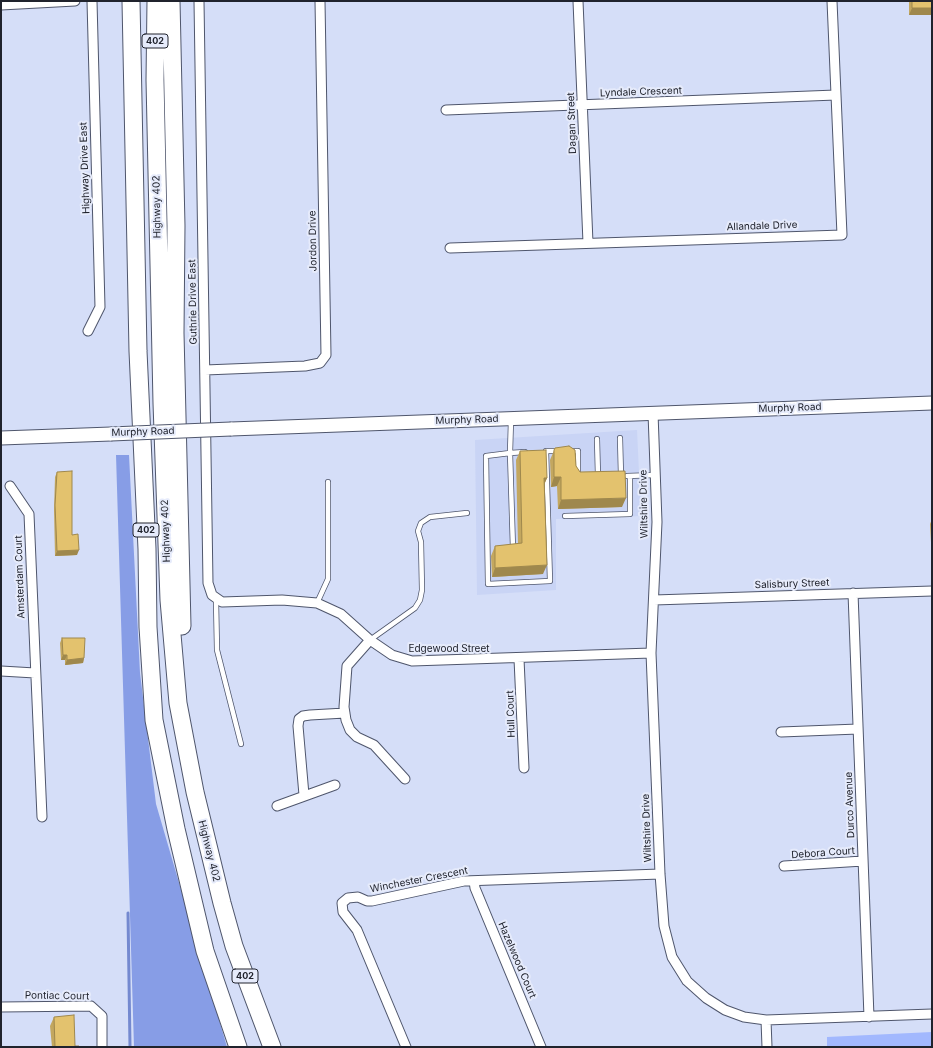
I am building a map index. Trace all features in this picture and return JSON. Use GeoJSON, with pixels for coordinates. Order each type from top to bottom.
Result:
{"type":"FeatureCollection","features":[{"type":"Feature","properties":{"kind":"highway"},"geometry":{"type":"LineString","coordinates":[[121,1],[126,197],[138,351]]}},
{"type":"Feature","properties":{"kind":"highway","name":"Highway 402"},"geometry":{"type":"LineString","coordinates":[[131,1],[138,351],[147,549],[148,627],[154,720],[176,829],[205,951],[238,1047]]}},
{"type":"Feature","properties":{"kind":"highway"},"geometry":{"type":"LineString","coordinates":[[150,1],[155,80]]}},
{"type":"Feature","properties":{"kind":"highway","name":"Highway 402"},"geometry":{"type":"LineString","coordinates":[[156,1],[155,80],[162,395],[169,600],[178,703],[206,843],[222,904],[234,946],[272,1047]]}},
{"type":"Feature","properties":{"kind":"highway"},"geometry":{"type":"LineString","coordinates":[[172,1],[176,226],[176,348],[182,624],[192,728],[222,904]]}},
{"type":"Feature","properties":{"kind":"street"},"geometry":{"type":"LineString","coordinates":[[1,5],[74,1]]}},
{"type":"Feature","properties":{"kind":"street","name":"Highway Drive East"},"geometry":{"type":"LineString","coordinates":[[88,331],[100,307],[92,1]]}},
{"type":"Feature","properties":{"kind":"street","name":"Guthrie Drive East"},"geometry":{"type":"LineString","coordinates":[[199,1],[208,583],[209,590],[216,600]]}},
{"type":"Feature","properties":{"kind":"street","name":"Jordon Drive"},"geometry":{"type":"LineString","coordinates":[[205,370],[305,366],[320,363],[326,355],[320,1]]}},
{"type":"Feature","properties":{"kind":"street","name":"Dagan Street"},"geometry":{"type":"LineString","coordinates":[[578,1],[588,243]]}},
{"type":"Feature","properties":{"kind":"street","name":"Allandale Drive"},"geometry":{"type":"LineString","coordinates":[[450,248],[842,235],[832,1]]}},
{"type":"Feature","properties":{"kind":"street","name":"Lyndale Crescent"},"geometry":{"type":"LineString","coordinates":[[446,110],[836,95]]}},
{"type":"Feature","properties":{"kind":"street","name":"Murphy Road"},"geometry":{"type":"LineString","coordinates":[[1,438],[932,403]]}},
{"type":"Feature","properties":{"kind":"street","name":"Wiltshire Drive"},"geometry":{"type":"LineString","coordinates":[[653,413],[657,522],[651,653],[660,874],[664,926],[672,957],[687,981],[706,998],[725,1010],[744,1017],[766,1020],[932,1014]]}},
{"type":"Feature","properties":{"kind":"street","name":"Amsterdam Court"},"geometry":{"type":"LineString","coordinates":[[10,486],[29,514],[42,817]]}},
{"type":"Feature","properties":{"kind":"street","name":"Salisbury Street"},"geometry":{"type":"LineString","coordinates":[[654,600],[853,592],[932,591]]}},
{"type":"Feature","properties":{"kind":"street","name":"Durco Avenue"},"geometry":{"type":"LineString","coordinates":[[853,592],[869,1017]]}},
{"type":"Feature","properties":{"kind":"street","name":"Edgewood Street"},"geometry":{"type":"LineString","coordinates":[[216,600],[222,602],[282,600],[317,603],[341,614],[370,640],[392,655],[412,661],[519,659],[651,653]]}},
{"type":"Feature","properties":{"kind":"street"},"geometry":{"type":"LineString","coordinates":[[370,640],[347,666],[345,675],[345,713],[350,730],[357,737],[374,746],[405,779]]}},
{"type":"Feature","properties":{"kind":"street","name":"Hull Court"},"geometry":{"type":"LineString","coordinates":[[519,659],[524,768]]}},
{"type":"Feature","properties":{"kind":"street"},"geometry":{"type":"LineString","coordinates":[[1,671],[36,673]]}},
{"type":"Feature","properties":{"kind":"street"},"geometry":{"type":"LineString","coordinates":[[304,795],[300,764],[299,719],[303,716],[310,715],[345,713]]}},
{"type":"Feature","properties":{"kind":"street"},"geometry":{"type":"LineString","coordinates":[[781,732],[858,729]]}},
{"type":"Feature","properties":{"kind":"street"},"geometry":{"type":"LineString","coordinates":[[277,806],[335,785]]}},
{"type":"Feature","properties":{"kind":"street","name":"Debora Court"},"geometry":{"type":"LineString","coordinates":[[784,866],[863,861]]}},
{"type":"Feature","properties":{"kind":"street","name":"Winchester Crescent"},"geometry":{"type":"LineString","coordinates":[[406,1047],[357,930],[343,912],[342,903],[348,898],[353,897],[372,901],[454,882],[660,874]]}},
{"type":"Feature","properties":{"kind":"street","name":"Hazelwood Court"},"geometry":{"type":"LineString","coordinates":[[474,881],[475,888],[541,1047]]}},
{"type":"Feature","properties":{"kind":"street","name":"Pontiac Court"},"geometry":{"type":"LineString","coordinates":[[1,1007],[91,1006],[102,1016],[102,1047]]}},
{"type":"Feature","properties":{"kind":"street"},"geometry":{"type":"LineString","coordinates":[[766,1020],[767,1047]]}},
{"type":"Feature","properties":{"kind":"lane"},"geometry":{"type":"LineString","coordinates":[[507,551],[513,550],[510,453],[511,418]]}},
{"type":"Feature","properties":{"kind":"lane"},"geometry":{"type":"LineString","coordinates":[[620,438],[621,476]]}},
{"type":"Feature","properties":{"kind":"lane"},"geometry":{"type":"LineString","coordinates":[[597,439],[598,477]]}},
{"type":"Feature","properties":{"kind":"lane"},"geometry":{"type":"LineString","coordinates":[[532,452],[486,456],[488,584],[550,581],[546,451]]}},
{"type":"Feature","properties":{"kind":"lane"},"geometry":{"type":"LineString","coordinates":[[539,452],[578,451],[578,478],[585,478]]}},
{"type":"Feature","properties":{"kind":"lane"},"geometry":{"type":"LineString","coordinates":[[614,476],[655,475]]}},
{"type":"Feature","properties":{"kind":"lane"},"geometry":{"type":"LineString","coordinates":[[565,516],[630,514],[630,476]]}},
{"type":"Feature","properties":{"kind":"lane"},"geometry":{"type":"LineString","coordinates":[[591,477],[606,477]]}},
{"type":"Feature","properties":{"kind":"lane"},"geometry":{"type":"LineString","coordinates":[[317,603],[328,579],[328,482]]}},
{"type":"Feature","properties":{"kind":"lane"},"geometry":{"type":"LineString","coordinates":[[370,640],[415,608],[420,600],[422,590],[421,542],[418,531],[421,523],[430,517],[467,513]]}},
{"type":"Feature","properties":{"kind":"lane"},"geometry":{"type":"LineString","coordinates":[[488,552],[494,551]]}},
{"type":"Feature","properties":{"kind":"lane"},"geometry":{"type":"LineString","coordinates":[[216,600],[217,650],[241,744]]}},
{"type":"Feature","properties":{"kind":"shaded area"},"geometry":{"type":"Polygon","coordinates":[[[637,430],[641,516],[556,519],[556,590],[477,595],[475,440],[637,430]]]}},
{"type":"Feature","properties":{"kind":"shaded area"},"geometry":{"type":"Polygon","coordinates":[[[116,455],[129,455],[140,673],[156,804],[227,1047],[134,1047],[116,455]]]}},
{"type":"Feature","properties":{"kind":"shaded area"},"geometry":{"type":"Polygon","coordinates":[[[932,1032],[932,1047],[827,1047],[827,1037],[932,1032]]]}},
{"type":"Feature","properties":{"kind":"building"},"geometry":{"type":"Polygon","coordinates":[[[912,1],[932,1],[932,8],[912,8],[912,1]]]}},
{"type":"Feature","properties":{"kind":"building"},"geometry":{"type":"Polygon","coordinates":[[[569,446],[575,450],[576,466],[580,472],[625,471],[626,498],[561,500],[561,477],[554,477],[554,450],[555,448],[569,446]]]}},
{"type":"Feature","properties":{"kind":"building"},"geometry":{"type":"Polygon","coordinates":[[[546,450],[547,478],[544,478],[547,565],[495,568],[495,546],[522,543],[520,451],[546,450]]]}},
{"type":"Feature","properties":{"kind":"building"},"geometry":{"type":"Polygon","coordinates":[[[72,471],[72,535],[78,534],[79,550],[57,551],[55,505],[57,472],[72,471]]]}},
{"type":"Feature","properties":{"kind":"building"},"geometry":{"type":"Polygon","coordinates":[[[62,638],[85,638],[84,658],[67,660],[67,655],[63,655],[62,638]]]}},
{"type":"Feature","properties":{"kind":"building"},"geometry":{"type":"Polygon","coordinates":[[[74,1015],[75,1046],[79,1047],[55,1047],[54,1017],[74,1015]]]}},
{"type":"Feature","properties":{"kind":"waterway"},"geometry":{"type":"LineString","coordinates":[[128,913],[130,1047]]}}]}
